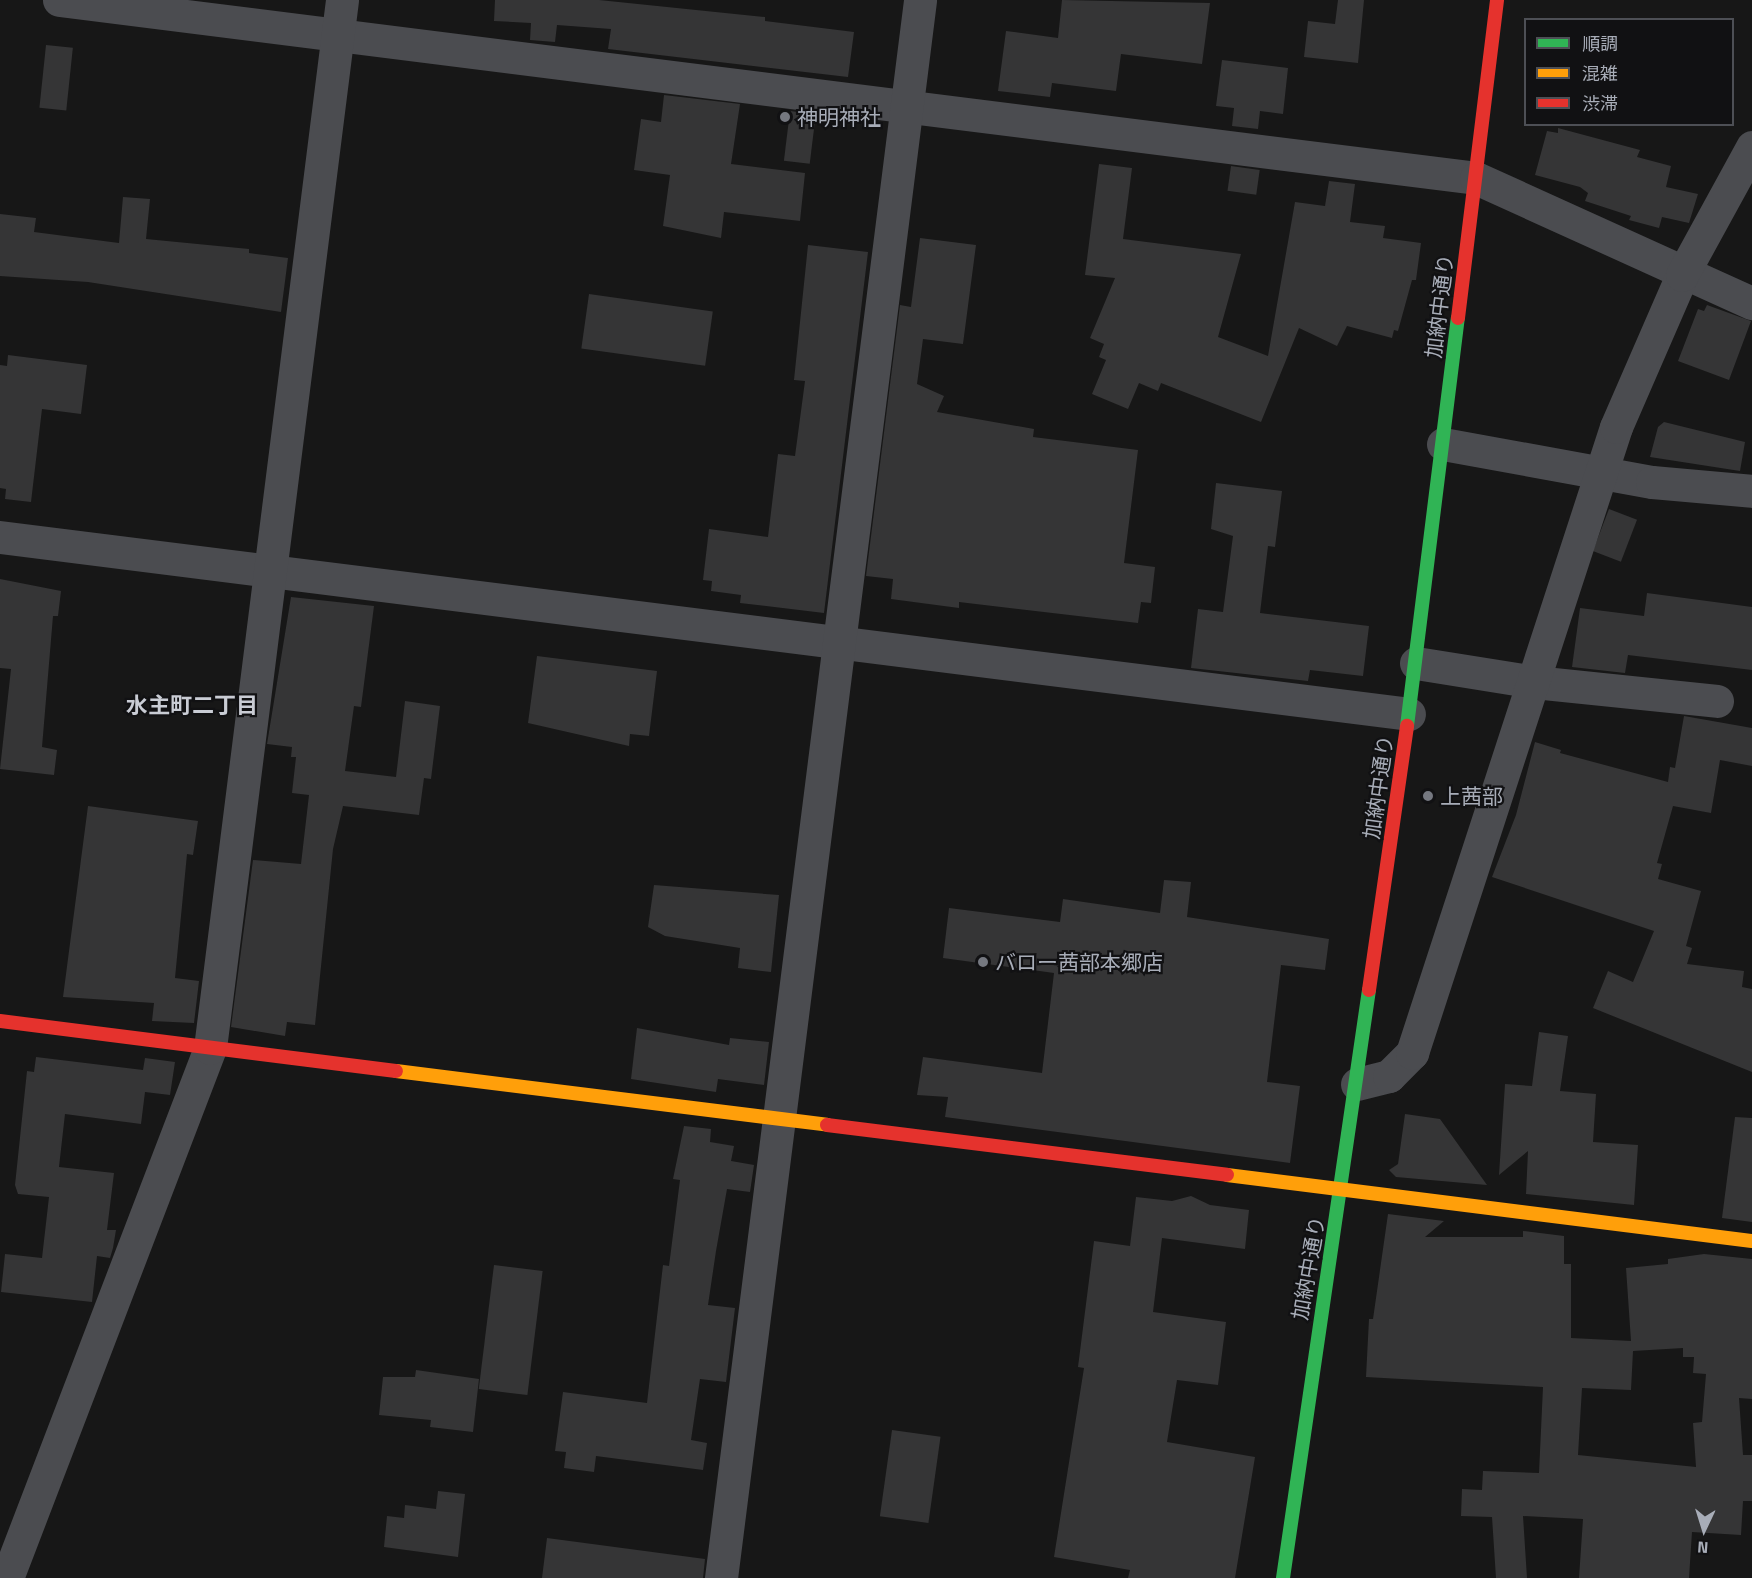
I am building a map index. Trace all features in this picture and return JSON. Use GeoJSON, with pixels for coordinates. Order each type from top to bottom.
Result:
{"type":"FeatureCollection","features":[{"type":"Feature","properties":{"kind":"main road","name":"加納中通り"},"geometry":{"type":"LineString","coordinates":[[1283,1578],[1297,1455],[1342,1191],[1416,663],[1497,0]]}},
{"type":"Feature","properties":{"kind":"main road"},"geometry":{"type":"LineString","coordinates":[[0,1021],[1752,1241]]}},
{"type":"Feature","properties":{"kind":"street"},"geometry":{"type":"LineString","coordinates":[[59,0],[1476,178],[1682,275],[1752,303]]}},
{"type":"Feature","properties":{"kind":"street"},"geometry":{"type":"LineString","coordinates":[[7,1578],[210,1048],[342,0]]}},
{"type":"Feature","properties":{"kind":"street"},"geometry":{"type":"LineString","coordinates":[[721,1578],[775,1120],[920,0]]}},
{"type":"Feature","properties":{"kind":"street"},"geometry":{"type":"LineString","coordinates":[[1357,1084],[1389,1076],[1412,1053],[1602,470],[1682,275],[1752,147]]}},
{"type":"Feature","properties":{"kind":"street"},"geometry":{"type":"LineString","coordinates":[[1443,444],[1602,470],[1652,482],[1752,491]]}},
{"type":"Feature","properties":{"kind":"street"},"geometry":{"type":"LineString","coordinates":[[0,537],[837,640],[1409,714]]}},
{"type":"Feature","properties":{"kind":"street"},"geometry":{"type":"LineString","coordinates":[[1416,663],[1534,682],[1717,701]]}},
{"type":"Feature","properties":{"kind":"building"},"geometry":{"type":"Polygon","coordinates":[[[495,0],[599,0],[765,17],[765,21],[854,32],[848,77],[608,49],[611,29],[557,25],[555,42],[530,40],[531,23],[494,21],[495,0]]]}},
{"type":"Feature","properties":{"kind":"building"},"geometry":{"type":"Polygon","coordinates":[[[1062,0],[1210,3],[1202,64],[1121,54],[1116,91],[1052,83],[1050,97],[998,91],[1006,31],[1058,38],[1062,0]]]}},
{"type":"Feature","properties":{"kind":"building"},"geometry":{"type":"Polygon","coordinates":[[[1338,0],[1364,0],[1358,63],[1304,57],[1308,21],[1335,24],[1338,0]]]}},
{"type":"Feature","properties":{"kind":"building"},"geometry":{"type":"Polygon","coordinates":[[[46,45],[73,48],[66,110],[39,108],[46,45]]]}},
{"type":"Feature","properties":{"kind":"building"},"geometry":{"type":"Polygon","coordinates":[[[1222,60],[1288,68],[1283,114],[1260,111],[1258,129],[1232,126],[1234,108],[1216,106],[1222,60]]]}},
{"type":"Feature","properties":{"kind":"building"},"geometry":{"type":"Polygon","coordinates":[[[664,95],[740,104],[731,164],[805,173],[800,221],[724,212],[721,238],[663,226],[670,175],[634,170],[641,119],[661,122],[664,95]]]}},
{"type":"Feature","properties":{"kind":"building"},"geometry":{"type":"Polygon","coordinates":[[[790,111],[816,114],[810,164],[784,161],[790,111]]]}},
{"type":"Feature","properties":{"kind":"building"},"geometry":{"type":"Polygon","coordinates":[[[1558,128],[1640,150],[1637,157],[1671,166],[1666,187],[1698,194],[1689,223],[1662,217],[1659,228],[1629,220],[1631,216],[1585,201],[1588,193],[1580,187],[1535,175],[1547,131],[1558,133],[1558,128]]]}},
{"type":"Feature","properties":{"kind":"building"},"geometry":{"type":"Polygon","coordinates":[[[1099,164],[1132,168],[1123,239],[1241,254],[1218,337],[1268,356],[1295,202],[1325,206],[1329,181],[1355,184],[1350,222],[1385,226],[1383,238],[1421,243],[1416,280],[1412,280],[1398,331],[1394,330],[1392,338],[1347,326],[1337,346],[1299,328],[1261,422],[1161,383],[1158,391],[1139,383],[1128,409],[1092,394],[1106,360],[1099,357],[1104,344],[1090,338],[1115,278],[1085,275],[1099,164]]]}},
{"type":"Feature","properties":{"kind":"building"},"geometry":{"type":"Polygon","coordinates":[[[1231,166],[1260,170],[1256,195],[1228,191],[1231,166]]]}},
{"type":"Feature","properties":{"kind":"building"},"geometry":{"type":"Polygon","coordinates":[[[123,197],[150,199],[146,239],[249,249],[249,253],[288,258],[281,312],[88,282],[0,276],[0,214],[36,218],[34,232],[119,243],[123,197]]]}},
{"type":"Feature","properties":{"kind":"building"},"geometry":{"type":"Polygon","coordinates":[[[920,238],[976,245],[963,344],[923,339],[917,384],[944,396],[937,412],[1034,429],[1033,437],[1138,450],[1124,563],[1155,567],[1151,603],[1141,602],[1138,623],[959,602],[959,608],[891,599],[893,579],[866,576],[900,305],[911,307],[920,238]]]}},
{"type":"Feature","properties":{"kind":"building"},"geometry":{"type":"Polygon","coordinates":[[[808,245],[868,252],[824,613],[740,603],[741,595],[711,591],[712,581],[703,580],[709,529],[768,537],[778,454],[795,456],[805,381],[794,380],[808,245]]]}},
{"type":"Feature","properties":{"kind":"building"},"geometry":{"type":"Polygon","coordinates":[[[589,294],[713,311],[705,366],[581,348],[589,294]]]}},
{"type":"Feature","properties":{"kind":"building"},"geometry":{"type":"Polygon","coordinates":[[[1707,305],[1751,321],[1729,380],[1678,361],[1698,309],[1704,311],[1707,305]]]}},
{"type":"Feature","properties":{"kind":"building"},"geometry":{"type":"Polygon","coordinates":[[[8,355],[87,365],[81,414],[42,409],[31,502],[5,499],[6,489],[0,488],[0,365],[7,366],[8,355]]]}},
{"type":"Feature","properties":{"kind":"building"},"geometry":{"type":"Polygon","coordinates":[[[1664,422],[1745,442],[1740,471],[1650,457],[1658,427],[1664,422]]]}},
{"type":"Feature","properties":{"kind":"building"},"geometry":{"type":"Polygon","coordinates":[[[1216,483],[1282,491],[1275,547],[1268,546],[1260,613],[1369,626],[1363,676],[1310,670],[1308,681],[1191,668],[1198,609],[1223,612],[1233,536],[1211,529],[1216,483]]]}},
{"type":"Feature","properties":{"kind":"building"},"geometry":{"type":"Polygon","coordinates":[[[1609,509],[1637,520],[1621,562],[1593,551],[1609,509]]]}},
{"type":"Feature","properties":{"kind":"building"},"geometry":{"type":"Polygon","coordinates":[[[0,579],[61,591],[58,616],[53,616],[42,747],[57,750],[54,775],[0,769],[11,669],[0,668],[0,579]]]}},
{"type":"Feature","properties":{"kind":"building"},"geometry":{"type":"Polygon","coordinates":[[[1647,593],[1752,607],[1752,670],[1628,655],[1625,673],[1572,667],[1580,608],[1644,616],[1647,593]]]}},
{"type":"Feature","properties":{"kind":"building"},"geometry":{"type":"Polygon","coordinates":[[[291,597],[374,606],[361,707],[354,706],[345,771],[396,777],[405,701],[440,706],[431,779],[424,778],[419,815],[343,806],[333,849],[315,1025],[287,1022],[285,1036],[231,1027],[253,860],[301,864],[309,795],[292,793],[296,757],[291,757],[292,747],[267,744],[291,597]]]}},
{"type":"Feature","properties":{"kind":"building"},"geometry":{"type":"Polygon","coordinates":[[[537,656],[657,671],[649,736],[630,734],[629,746],[528,723],[537,656]]]}},
{"type":"Feature","properties":{"kind":"building"},"geometry":{"type":"Polygon","coordinates":[[[1684,716],[1752,728],[1752,766],[1720,760],[1711,813],[1673,806],[1657,863],[1662,864],[1658,879],[1701,891],[1686,946],[1692,948],[1687,964],[1744,971],[1742,987],[1752,989],[1752,1072],[1593,1008],[1608,971],[1633,982],[1654,931],[1492,877],[1516,815],[1535,742],[1561,750],[1560,753],[1668,782],[1670,767],[1675,768],[1684,716]]]}},
{"type":"Feature","properties":{"kind":"building"},"geometry":{"type":"Polygon","coordinates":[[[88,806],[198,821],[193,855],[187,854],[175,978],[199,981],[194,1023],[152,1021],[154,1003],[63,997],[88,806]]]}},
{"type":"Feature","properties":{"kind":"building"},"geometry":{"type":"Polygon","coordinates":[[[1164,880],[1191,882],[1187,917],[1329,939],[1325,970],[1281,965],[1267,1082],[1300,1086],[1290,1163],[945,1117],[948,1097],[917,1095],[923,1057],[1042,1073],[1054,973],[943,958],[949,908],[1060,922],[1063,899],[1160,913],[1164,880]]]}},
{"type":"Feature","properties":{"kind":"building"},"geometry":{"type":"Polygon","coordinates":[[[654,885],[779,895],[771,972],[738,968],[740,948],[665,936],[648,927],[654,885]]]}},
{"type":"Feature","properties":{"kind":"building"},"geometry":{"type":"Polygon","coordinates":[[[637,1028],[729,1045],[730,1038],[769,1042],[764,1085],[718,1079],[716,1092],[631,1079],[637,1028]]]}},
{"type":"Feature","properties":{"kind":"building"},"geometry":{"type":"Polygon","coordinates":[[[1539,1032],[1568,1036],[1560,1091],[1596,1094],[1593,1142],[1638,1145],[1634,1205],[1526,1194],[1528,1151],[1499,1175],[1505,1084],[1532,1086],[1539,1032]]]}},
{"type":"Feature","properties":{"kind":"building"},"geometry":{"type":"Polygon","coordinates":[[[36,1057],[143,1070],[145,1058],[175,1062],[170,1095],[145,1092],[141,1124],[65,1114],[59,1167],[114,1173],[107,1230],[116,1230],[113,1248],[110,1258],[97,1256],[92,1302],[1,1292],[5,1254],[42,1258],[49,1197],[18,1194],[15,1185],[27,1071],[34,1072],[36,1057]]]}},
{"type":"Feature","properties":{"kind":"building"},"geometry":{"type":"Polygon","coordinates":[[[1405,1114],[1440,1119],[1487,1185],[1396,1177],[1389,1170],[1398,1164],[1405,1114]]]}},
{"type":"Feature","properties":{"kind":"building"},"geometry":{"type":"Polygon","coordinates":[[[1735,1117],[1752,1118],[1752,1222],[1722,1218],[1735,1117]]]}},
{"type":"Feature","properties":{"kind":"building"},"geometry":{"type":"Polygon","coordinates":[[[684,1126],[711,1129],[710,1142],[734,1146],[731,1161],[754,1165],[750,1192],[727,1189],[716,1251],[708,1305],[735,1308],[726,1382],[700,1379],[691,1440],[707,1443],[703,1470],[596,1456],[594,1472],[564,1468],[566,1452],[555,1451],[563,1392],[647,1403],[663,1265],[669,1266],[680,1180],[673,1179],[684,1126]]]}},
{"type":"Feature","properties":{"kind":"building"},"geometry":{"type":"Polygon","coordinates":[[[1191,1196],[1210,1205],[1249,1210],[1245,1249],[1162,1238],[1153,1312],[1226,1322],[1218,1385],[1177,1380],[1167,1442],[1255,1457],[1235,1578],[1128,1578],[1130,1570],[1054,1557],[1084,1368],[1078,1367],[1094,1241],[1130,1246],[1136,1197],[1172,1201],[1191,1196]]]}},
{"type":"Feature","properties":{"kind":"building"},"geometry":{"type":"Polygon","coordinates":[[[1388,1214],[1444,1221],[1425,1237],[1523,1237],[1523,1231],[1564,1236],[1564,1264],[1571,1264],[1571,1338],[1631,1341],[1626,1268],[1668,1264],[1668,1259],[1704,1254],[1752,1259],[1752,1399],[1739,1398],[1743,1455],[1752,1455],[1752,1501],[1743,1501],[1741,1535],[1692,1532],[1689,1578],[1579,1578],[1583,1519],[1523,1516],[1527,1578],[1496,1578],[1492,1517],[1461,1516],[1462,1489],[1482,1490],[1483,1471],[1539,1473],[1543,1387],[1366,1377],[1369,1319],[1373,1319],[1388,1214]],[[1683,1348],[1633,1351],[1631,1390],[1582,1388],[1578,1455],[1696,1467],[1693,1423],[1702,1422],[1706,1374],[1693,1373],[1694,1357],[1683,1357],[1683,1348]]]}},
{"type":"Feature","properties":{"kind":"building"},"geometry":{"type":"Polygon","coordinates":[[[494,1265],[543,1271],[527,1395],[479,1389],[494,1265]]]}},
{"type":"Feature","properties":{"kind":"building"},"geometry":{"type":"Polygon","coordinates":[[[416,1370],[479,1379],[473,1432],[430,1427],[431,1420],[379,1415],[383,1377],[415,1377],[416,1370]]]}},
{"type":"Feature","properties":{"kind":"building"},"geometry":{"type":"Polygon","coordinates":[[[892,1430],[941,1437],[928,1523],[880,1516],[892,1430]]]}},
{"type":"Feature","properties":{"kind":"building"},"geometry":{"type":"Polygon","coordinates":[[[438,1491],[465,1494],[458,1557],[384,1547],[387,1516],[404,1518],[405,1505],[436,1509],[438,1491]]]}},
{"type":"Feature","properties":{"kind":"building"},"geometry":{"type":"Polygon","coordinates":[[[547,1538],[705,1559],[703,1578],[542,1578],[547,1538]]]}},
{"type":"Feature","properties":{"kind":"traffic: fast"},"geometry":{"type":"LineString","coordinates":[[1407,726],[1458,318]]}},
{"type":"Feature","properties":{"kind":"traffic: fast"},"geometry":{"type":"LineString","coordinates":[[1283,1578],[1369,990]]}},
{"type":"Feature","properties":{"kind":"traffic: slow"},"geometry":{"type":"LineString","coordinates":[[396,1071],[827,1125]]}},
{"type":"Feature","properties":{"kind":"traffic: slow"},"geometry":{"type":"LineString","coordinates":[[1227,1175],[1752,1241]]}},
{"type":"Feature","properties":{"kind":"traffic: jam"},"geometry":{"type":"LineString","coordinates":[[1458,318],[1497,0]]}},
{"type":"Feature","properties":{"kind":"traffic: jam"},"geometry":{"type":"LineString","coordinates":[[1369,990],[1407,726]]}},
{"type":"Feature","properties":{"kind":"traffic: jam"},"geometry":{"type":"LineString","coordinates":[[0,1021],[396,1071]]}},
{"type":"Feature","properties":{"kind":"traffic: jam"},"geometry":{"type":"LineString","coordinates":[[827,1125],[1227,1175]]}},
{"type":"Feature","properties":{"kind":"place","name":"神明神社"},"geometry":{"type":"Point","coordinates":[785,117]}},
{"type":"Feature","properties":{"kind":"place","name":"上茜部"},"geometry":{"type":"Point","coordinates":[1428,796]}},
{"type":"Feature","properties":{"kind":"place","name":"バロー茜部本郷店"},"geometry":{"type":"Point","coordinates":[983,962]}},
{"type":"Feature","properties":{"kind":"district","name":"水主町二丁目"},"geometry":{"type":"Point","coordinates":[192,706]}}]}
